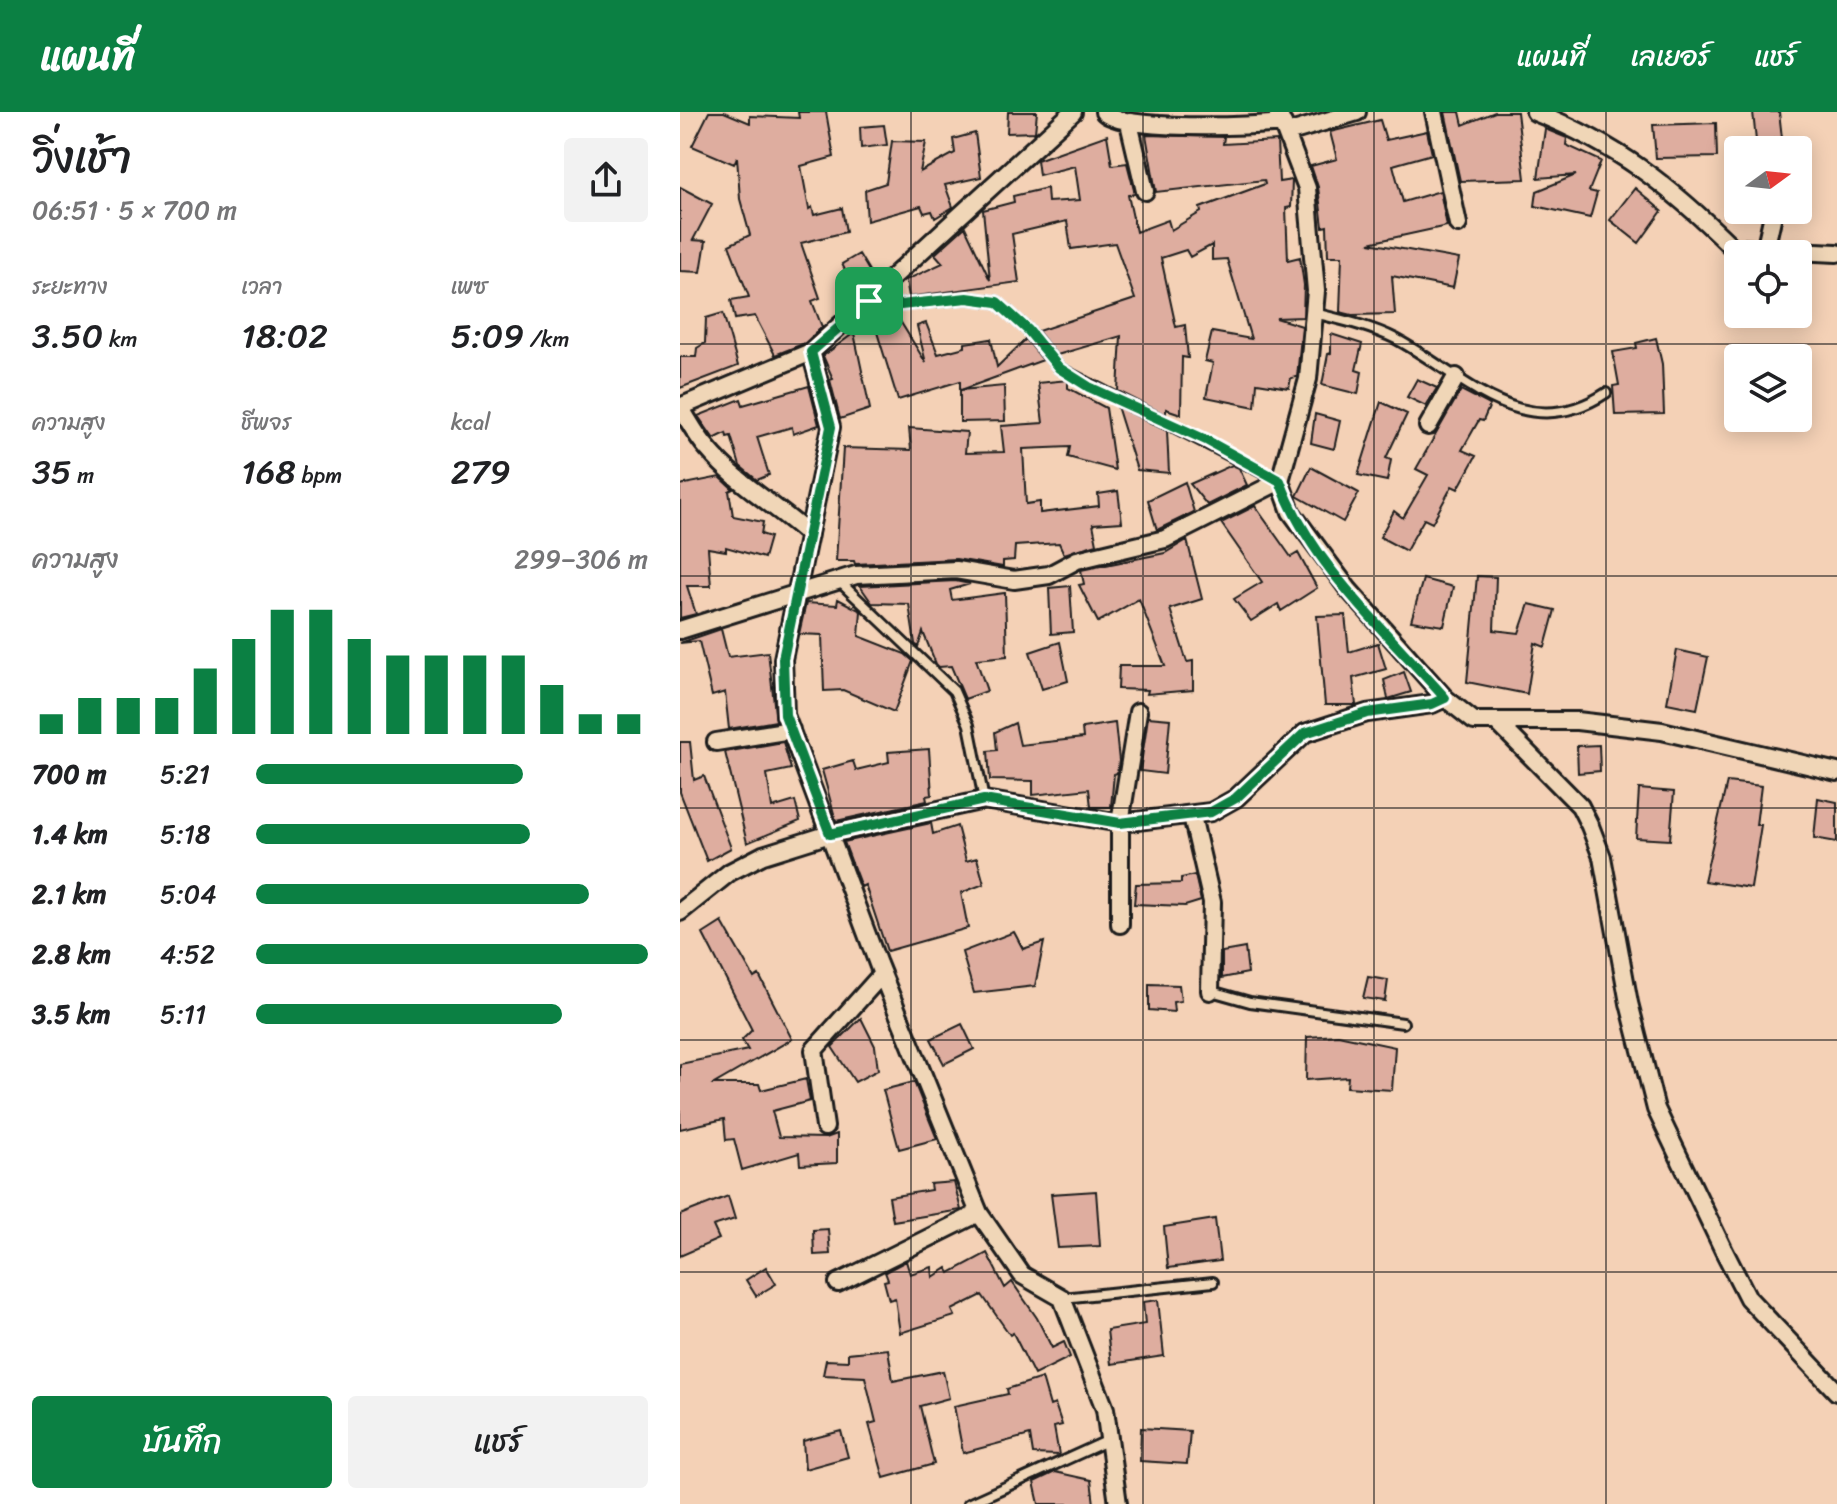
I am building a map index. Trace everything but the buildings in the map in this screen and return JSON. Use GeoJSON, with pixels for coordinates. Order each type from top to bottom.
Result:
{"type":"FeatureCollection","features":[{"type":"Feature","properties":{"kind":"street"},"geometry":{"type":"LineString","coordinates":[[809,535],[777,507],[752,492],[707,449],[680,407],[811,352],[1073,112]]}},
{"type":"Feature","properties":{"kind":"street"},"geometry":{"type":"LineString","coordinates":[[1104,112],[1110,119],[1129,123],[1225,128],[1357,112]]}},
{"type":"Feature","properties":{"kind":"street"},"geometry":{"type":"LineString","coordinates":[[1434,112],[1458,224]]}},
{"type":"Feature","properties":{"kind":"street"},"geometry":{"type":"LineString","coordinates":[[1535,112],[1587,133],[1632,160],[1687,203],[1725,240]]}},
{"type":"Feature","properties":{"kind":"street"},"geometry":{"type":"LineString","coordinates":[[1129,123],[1145,191]]}},
{"type":"Feature","properties":{"kind":"street"},"geometry":{"type":"LineString","coordinates":[[1282,123],[1307,188],[1316,291],[1308,379],[1280,481],[1291,512],[1348,589],[1445,698],[1474,721],[1499,724],[1577,721],[1662,731],[1837,772]]}},
{"type":"Feature","properties":{"kind":"street"},"geometry":{"type":"LineString","coordinates":[[1812,252],[1837,253]]}},
{"type":"Feature","properties":{"kind":"street"},"geometry":{"type":"LineString","coordinates":[[811,352],[831,427],[783,659],[785,715],[882,974],[979,1213],[1022,1275],[1062,1298],[1105,1409],[1118,1504]]}},
{"type":"Feature","properties":{"kind":"street"},"geometry":{"type":"LineString","coordinates":[[1428,426],[1456,377]]}},
{"type":"Feature","properties":{"kind":"street"},"geometry":{"type":"LineString","coordinates":[[680,630],[796,596],[837,578],[894,571],[956,570],[1014,580],[1049,575],[1077,560],[1165,539],[1280,481]]}},
{"type":"Feature","properties":{"kind":"street"},"geometry":{"type":"LineString","coordinates":[[680,912],[730,872],[763,855],[830,834],[984,800],[1120,823],[1211,812],[1236,798],[1305,733],[1367,713],[1432,704],[1445,698]]}},
{"type":"Feature","properties":{"kind":"street"},"geometry":{"type":"LineString","coordinates":[[1120,924],[1120,823],[1138,712]]}},
{"type":"Feature","properties":{"kind":"street"},"geometry":{"type":"LineString","coordinates":[[1499,724],[1580,806],[1590,826],[1602,857],[1629,1003],[1656,1109],[1724,1251],[1748,1298],[1837,1392]]}},
{"type":"Feature","properties":{"kind":"street"},"geometry":{"type":"LineString","coordinates":[[716,742],[791,730]]}},
{"type":"Feature","properties":{"kind":"street"},"geometry":{"type":"LineString","coordinates":[[1192,816],[1212,902],[1210,991]]}},
{"type":"Feature","properties":{"kind":"street"},"geometry":{"type":"LineString","coordinates":[[825,1127],[814,1050],[882,974]]}},
{"type":"Feature","properties":{"kind":"street"},"geometry":{"type":"LineString","coordinates":[[838,1283],[979,1213]]}},
{"type":"Feature","properties":{"kind":"lane"},"geometry":{"type":"LineString","coordinates":[[869,301],[891,306],[967,298],[997,302],[1028,330],[1059,368],[1280,481]]}},
{"type":"Feature","properties":{"kind":"lane"},"geometry":{"type":"LineString","coordinates":[[1314,313],[1370,327],[1396,339],[1516,411],[1540,415],[1593,401],[1606,393]]}},
{"type":"Feature","properties":{"kind":"lane"},"geometry":{"type":"LineString","coordinates":[[837,578],[954,691],[969,725],[984,800]]}},
{"type":"Feature","properties":{"kind":"lane"},"geometry":{"type":"LineString","coordinates":[[1210,991],[1250,1002],[1403,1023]]}},
{"type":"Feature","properties":{"kind":"lane"},"geometry":{"type":"LineString","coordinates":[[1062,1298],[1213,1282]]}},
{"type":"Feature","properties":{"kind":"lane"},"geometry":{"type":"LineString","coordinates":[[968,1504],[1110,1439]]}},
{"type":"Feature","properties":{"kind":"route"},"geometry":{"type":"LineString","coordinates":[[967,298],[997,302],[1028,330],[1059,368],[1089,387],[1206,440],[1280,481],[1291,512],[1348,589],[1445,698],[1432,704],[1367,713],[1305,733],[1236,798],[1211,812],[1169,820],[1120,823],[984,800],[830,834],[785,715],[783,659],[831,427],[811,352],[869,301],[891,306],[967,298]]}}]}
